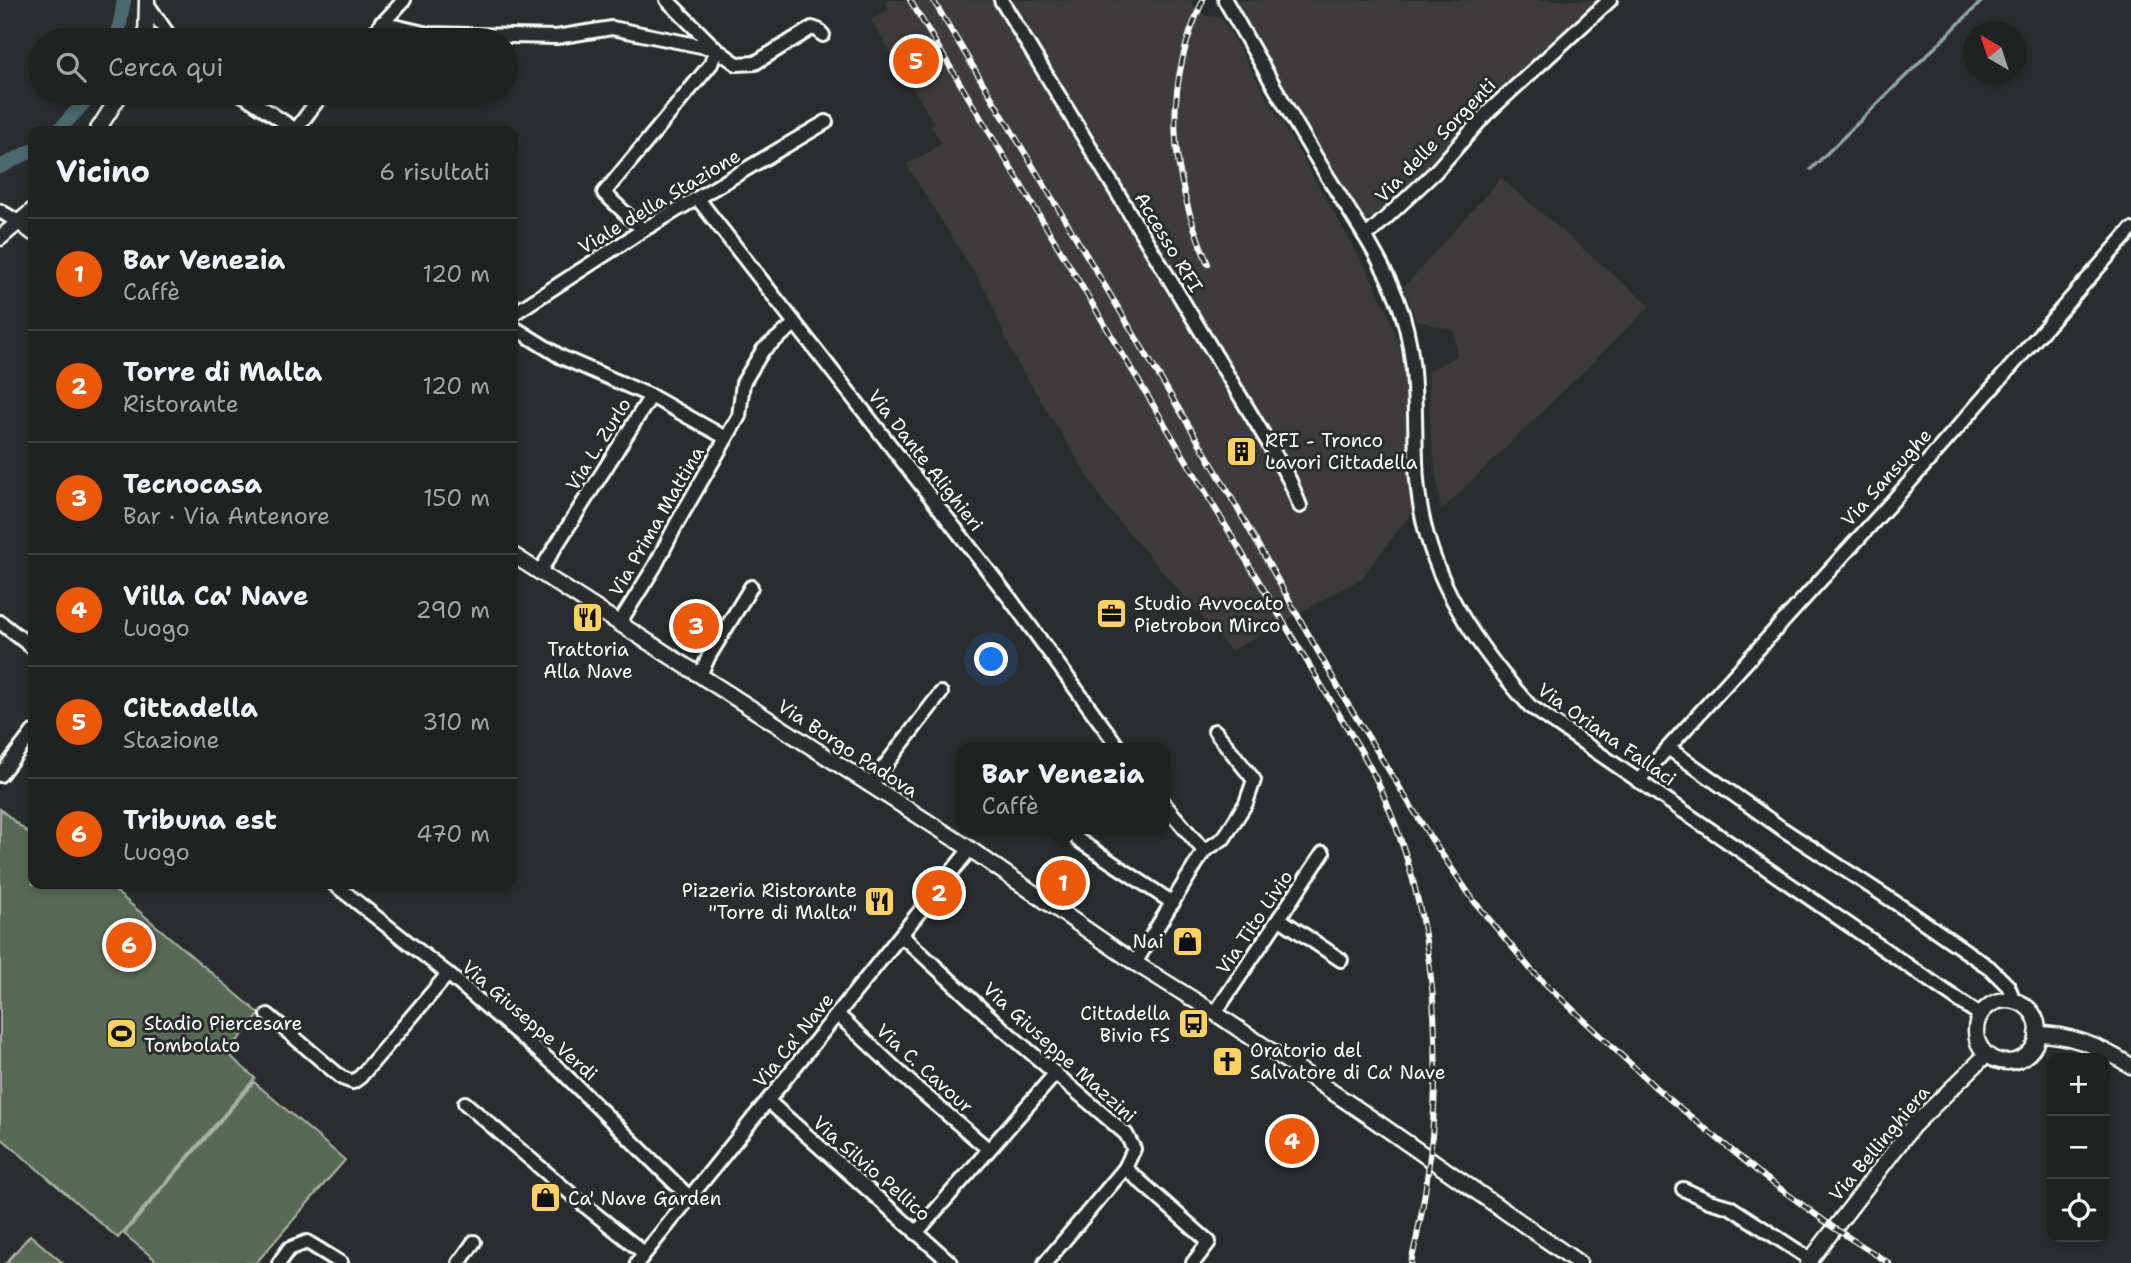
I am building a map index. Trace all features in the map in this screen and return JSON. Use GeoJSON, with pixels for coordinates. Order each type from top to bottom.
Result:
{"type":"FeatureCollection","features":[{"type":"Feature","properties":{"kind":"street"},"geometry":{"type":"LineString","coordinates":[[377,28],[404,0]]}},
{"type":"Feature","properties":{"kind":"street"},"geometry":{"type":"LineString","coordinates":[[667,0],[716,49],[737,64],[755,63],[812,28],[823,35]]}},
{"type":"Feature","properties":{"kind":"street","name":"Accesso RFI"},"geometry":{"type":"LineString","coordinates":[[1001,0],[1269,444],[1290,481],[1300,506]]}},
{"type":"Feature","properties":{"kind":"street","name":"Via delle Sorgenti"},"geometry":{"type":"LineString","coordinates":[[1225,0],[1364,235],[1372,231],[1435,172],[1486,114],[1610,0]]}},
{"type":"Feature","properties":{"kind":"street"},"geometry":{"type":"LineString","coordinates":[[146,28],[147,2]]}},
{"type":"Feature","properties":{"kind":"street"},"geometry":{"type":"LineString","coordinates":[[147,2],[164,28]]}},
{"type":"Feature","properties":{"kind":"street"},"geometry":{"type":"LineString","coordinates":[[381,23],[402,28]]}},
{"type":"Feature","properties":{"kind":"street"},"geometry":{"type":"LineString","coordinates":[[518,36],[556,37],[612,28],[716,49]]}},
{"type":"Feature","properties":{"kind":"street"},"geometry":{"type":"LineString","coordinates":[[643,230],[604,192],[712,64],[716,49]]}},
{"type":"Feature","properties":{"kind":"street"},"geometry":{"type":"LineString","coordinates":[[100,126],[113,105]]}},
{"type":"Feature","properties":{"kind":"street"},"geometry":{"type":"LineString","coordinates":[[258,105],[289,126]]}},
{"type":"Feature","properties":{"kind":"street"},"geometry":{"type":"LineString","coordinates":[[300,126],[314,105]]}},
{"type":"Feature","properties":{"kind":"street","name":"Viale della Stazione"},"geometry":{"type":"LineString","coordinates":[[518,311],[643,230],[826,122]]}},
{"type":"Feature","properties":{"kind":"street","name":"Via Dante Alighieri"},"geometry":{"type":"LineString","coordinates":[[698,199],[1005,593],[1115,743]]}},
{"type":"Feature","properties":{"kind":"street"},"geometry":{"type":"LineString","coordinates":[[0,211],[28,229]]}},
{"type":"Feature","properties":{"kind":"street"},"geometry":{"type":"LineString","coordinates":[[0,238],[28,215]]}},
{"type":"Feature","properties":{"kind":"street","name":"Via Sansughe"},"geometry":{"type":"LineString","coordinates":[[1638,781],[1908,484],[2131,230]]}},
{"type":"Feature","properties":{"kind":"street","name":"Via Oriana Fallaci"},"geometry":{"type":"LineString","coordinates":[[1364,235],[1397,297],[1409,335],[1414,369],[1419,497],[1430,545],[1458,614],[1496,668],[1530,706],[1980,1015]]}},
{"type":"Feature","properties":{"kind":"street","name":"Via Prima Mattina"},"geometry":{"type":"LineString","coordinates":[[620,622],[655,566],[739,416],[743,383],[763,350],[795,324]]}},
{"type":"Feature","properties":{"kind":"street","name":"Via L. Zurlo"},"geometry":{"type":"LineString","coordinates":[[518,330],[561,357],[651,396],[540,571]]}},
{"type":"Feature","properties":{"kind":"street","name":"Via Prima Mattina"},"geometry":{"type":"LineString","coordinates":[[651,396],[726,438]]}},
{"type":"Feature","properties":{"kind":"street","name":"Via Borgo Padova"},"geometry":{"type":"LineString","coordinates":[[518,558],[970,849],[1135,964],[1215,1013],[1438,1165],[1574,1262]]}},
{"type":"Feature","properties":{"kind":"street"},"geometry":{"type":"LineString","coordinates":[[700,675],[751,587]]}},
{"type":"Feature","properties":{"kind":"street"},"geometry":{"type":"LineString","coordinates":[[0,622],[28,644]]}},
{"type":"Feature","properties":{"kind":"street"},"geometry":{"type":"LineString","coordinates":[[870,785],[941,693]]}},
{"type":"Feature","properties":{"kind":"street"},"geometry":{"type":"LineString","coordinates":[[1135,964],[1203,851],[1224,838],[1246,803],[1254,780],[1215,731]]}},
{"type":"Feature","properties":{"kind":"street"},"geometry":{"type":"LineString","coordinates":[[0,775],[28,739]]}},
{"type":"Feature","properties":{"kind":"street"},"geometry":{"type":"LineString","coordinates":[[1668,748],[1990,968],[2008,986],[2011,993],[2009,1000]]}},
{"type":"Feature","properties":{"kind":"street"},"geometry":{"type":"LineString","coordinates":[[1170,811],[1203,851]]}},
{"type":"Feature","properties":{"kind":"street"},"geometry":{"type":"LineString","coordinates":[[1074,834],[1078,840],[1173,903]]}},
{"type":"Feature","properties":{"kind":"street","name":"Via Ca' Nave"},"geometry":{"type":"LineString","coordinates":[[465,1103],[584,1205],[640,1258],[970,849]]}},
{"type":"Feature","properties":{"kind":"street","name":"Via Tito Livio"},"geometry":{"type":"LineString","coordinates":[[1215,1013],[1323,853]]}},
{"type":"Feature","properties":{"kind":"street","name":"Via Giuseppe Verdi"},"geometry":{"type":"LineString","coordinates":[[340,889],[448,974],[557,1067],[690,1198]]}},
{"type":"Feature","properties":{"kind":"street"},"geometry":{"type":"LineString","coordinates":[[1280,919],[1341,960]]}},
{"type":"Feature","properties":{"kind":"street","name":"Via Giuseppe Mazzini"},"geometry":{"type":"LineString","coordinates":[[902,936],[1001,1027],[1126,1134],[1134,1149],[1125,1168]]}},
{"type":"Feature","properties":{"kind":"street"},"geometry":{"type":"LineString","coordinates":[[268,1015],[342,1077],[353,1082],[448,974]]}},
{"type":"Feature","properties":{"kind":"street"},"geometry":{"type":"LineString","coordinates":[[2009,1000],[2030,1011],[2036,1022],[2037,1034],[2033,1046],[2018,1060],[1998,1061],[1986,1055],[1976,1036],[1976,1029],[1980,1015],[1988,1006],[2009,1000]]}},
{"type":"Feature","properties":{"kind":"street","name":"Via C. Cavour"},"geometry":{"type":"LineString","coordinates":[[838,1015],[912,1084],[988,1149]]}},
{"type":"Feature","properties":{"kind":"street"},"geometry":{"type":"LineString","coordinates":[[2037,1034],[2076,1040],[2131,1066]]}},
{"type":"Feature","properties":{"kind":"street","name":"Via Bellinghiera"},"geometry":{"type":"LineString","coordinates":[[1809,1261],[1913,1126],[1986,1055]]}},
{"type":"Feature","properties":{"kind":"street"},"geometry":{"type":"LineString","coordinates":[[916,1233],[1056,1073]]}},
{"type":"Feature","properties":{"kind":"street","name":"Via Silvio Pellico"},"geometry":{"type":"LineString","coordinates":[[768,1101],[951,1263]]}},
{"type":"Feature","properties":{"kind":"street"},"geometry":{"type":"LineString","coordinates":[[1045,1263],[1125,1168],[1209,1242],[1193,1263]]}},
{"type":"Feature","properties":{"kind":"street"},"geometry":{"type":"LineString","coordinates":[[1683,1189],[1730,1207],[1809,1261]]}},
{"type":"Feature","properties":{"kind":"street"},"geometry":{"type":"LineString","coordinates":[[279,1263],[289,1249],[307,1242],[341,1263]]}},
{"type":"Feature","properties":{"kind":"street"},"geometry":{"type":"LineString","coordinates":[[459,1263],[474,1242]]}},
{"type":"Feature","properties":{"kind":"shaded area"},"geometry":{"type":"Polygon","coordinates":[[[884,0],[1193,0],[1192,4],[1206,16],[1221,17],[1370,275],[1387,310],[1414,389],[1425,495],[1362,578],[1231,651],[1106,506],[1014,357],[987,293],[906,164],[931,151],[941,142],[931,126],[934,123],[871,20],[889,9],[884,0]]]}},
{"type":"Feature","properties":{"kind":"shaded area"},"geometry":{"type":"Polygon","coordinates":[[[1233,0],[1621,0],[1376,219],[1362,219],[1233,0]]]}},
{"type":"Feature","properties":{"kind":"shaded area"},"geometry":{"type":"Polygon","coordinates":[[[1501,178],[1650,306],[1441,511],[1431,434],[1428,371],[1457,356],[1454,331],[1416,320],[1404,287],[1501,178]]]}},
{"type":"Feature","properties":{"kind":"green space","name":"Stadio Piercesare Tombolato"},"geometry":{"type":"Polygon","coordinates":[[[0,809],[28,833],[28,889],[113,889],[260,1014],[227,1053],[255,1078],[118,1238],[0,1137],[0,809]]]}},
{"type":"Feature","properties":{"kind":"green space"},"geometry":{"type":"Polygon","coordinates":[[[254,1082],[345,1160],[256,1263],[159,1263],[124,1234],[254,1082]]]}},
{"type":"Feature","properties":{"kind":"green space"},"geometry":{"type":"Polygon","coordinates":[[[30,1235],[63,1263],[6,1263],[30,1235]]]}},
{"type":"Feature","properties":{"kind":"waterway"},"geometry":{"type":"LineString","coordinates":[[119,28],[124,0]]}},
{"type":"Feature","properties":{"kind":"waterway"},"geometry":{"type":"LineString","coordinates":[[1811,169],[1983,0]]}},
{"type":"Feature","properties":{"kind":"waterway"},"geometry":{"type":"LineString","coordinates":[[63,126],[82,105]]}},
{"type":"Feature","properties":{"kind":"waterway"},"geometry":{"type":"LineString","coordinates":[[0,167],[28,153]]}},
{"type":"Feature","properties":{"kind":"railway"},"geometry":{"type":"LineString","coordinates":[[910,0],[1356,743],[1385,799],[1405,854],[1420,911],[1430,969],[1435,1028],[1431,1147],[1423,1206],[1411,1263]]}},
{"type":"Feature","properties":{"kind":"railway"},"geometry":{"type":"LineString","coordinates":[[933,0],[1218,474],[1346,701],[1432,840],[1474,901],[1533,972],[1656,1088],[1763,1176],[1834,1228],[1889,1263]]}},
{"type":"Feature","properties":{"kind":"railway"},"geometry":{"type":"LineString","coordinates":[[1203,0],[1181,67],[1176,100],[1176,132],[1185,198],[1208,264]]}},
{"type":"Feature","properties":{"kind":"place","name":"Cittadella"},"geometry":{"type":"Point","coordinates":[916,61]}},
{"type":"Feature","properties":{"kind":"place","name":"RFI - Tronco Lavori Cittadella"},"geometry":{"type":"Point","coordinates":[1242,451]}},
{"type":"Feature","properties":{"kind":"place","name":"Studio Avvocato Pietrobon Mirco"},"geometry":{"type":"Point","coordinates":[1111,614]}},
{"type":"Feature","properties":{"kind":"place","name":"Trattoria Alla Nave"},"geometry":{"type":"Point","coordinates":[588,618]}},
{"type":"Feature","properties":{"kind":"place","name":"Tecnocasa"},"geometry":{"type":"Point","coordinates":[696,626]}},
{"type":"Feature","properties":{"kind":"place","name":"Bar Venezia"},"geometry":{"type":"Point","coordinates":[1063,883]}},
{"type":"Feature","properties":{"kind":"place","name":"Torre di Malta"},"geometry":{"type":"Point","coordinates":[939,893]}},
{"type":"Feature","properties":{"kind":"place","name":"Pizzeria Ristorante \"Torre di Malta\""},"geometry":{"type":"Point","coordinates":[880,901]}},
{"type":"Feature","properties":{"kind":"place","name":"Nai"},"geometry":{"type":"Point","coordinates":[1187,941]}},
{"type":"Feature","properties":{"kind":"place","name":"Tribuna est"},"geometry":{"type":"Point","coordinates":[129,945]}},
{"type":"Feature","properties":{"kind":"place","name":"Cittadella Bivio FS"},"geometry":{"type":"Point","coordinates":[1193,1024]}},
{"type":"Feature","properties":{"kind":"place","name":"Stadio Piercesare Tombolato"},"geometry":{"type":"Point","coordinates":[121,1034]}},
{"type":"Feature","properties":{"kind":"place","name":"Oratorio del Salvatore di Ca' Nave"},"geometry":{"type":"Point","coordinates":[1227,1061]}},
{"type":"Feature","properties":{"kind":"place","name":"Villa Ca' Nave"},"geometry":{"type":"Point","coordinates":[1292,1141]}},
{"type":"Feature","properties":{"kind":"place","name":"Ca' Nave Garden"},"geometry":{"type":"Point","coordinates":[545,1198]}}]}
